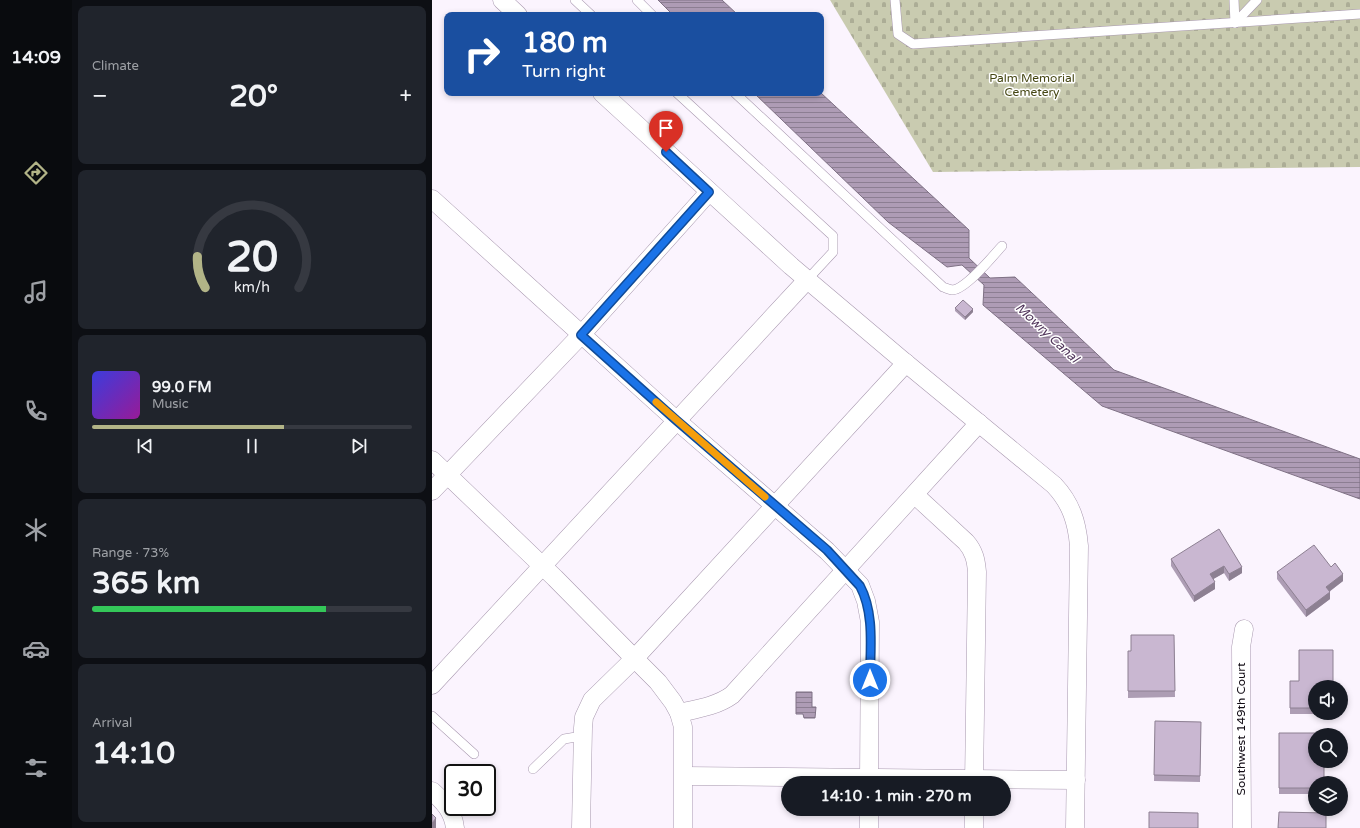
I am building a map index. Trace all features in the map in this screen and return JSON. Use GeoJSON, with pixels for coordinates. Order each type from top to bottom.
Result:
{"type":"FeatureCollection","features":[{"type":"Feature","properties":{"kind":"street"},"geometry":{"type":"LineString","coordinates":[[502,0],[515,12]]}},
{"type":"Feature","properties":{"kind":"street"},"geometry":{"type":"LineString","coordinates":[[605,96],[807,280],[1054,485],[1067,501],[1075,519],[1079,546],[1075,828]]}},
{"type":"Feature","properties":{"kind":"street"},"geometry":{"type":"LineString","coordinates":[[432,491],[581,335],[709,192]]}},
{"type":"Feature","properties":{"kind":"street"},"geometry":{"type":"LineString","coordinates":[[432,198],[676,420],[827,550],[860,586],[864,592],[869,611],[870,632],[869,776]]}},
{"type":"Feature","properties":{"kind":"street"},"geometry":{"type":"LineString","coordinates":[[432,685],[807,280]]}},
{"type":"Feature","properties":{"kind":"street"},"geometry":{"type":"LineString","coordinates":[[581,828],[582,736],[584,717],[592,700],[634,659],[906,363]]}},
{"type":"Feature","properties":{"kind":"street"},"geometry":{"type":"LineString","coordinates":[[679,713],[715,704],[726,700],[732,695],[979,423]]}},
{"type":"Feature","properties":{"kind":"street"},"geometry":{"type":"LineString","coordinates":[[432,460],[543,566],[658,682],[666,692],[679,713],[683,727],[683,828]]}},
{"type":"Feature","properties":{"kind":"street"},"geometry":{"type":"LineString","coordinates":[[915,495],[972,548],[975,556],[977,572],[974,776]]}},
{"type":"Feature","properties":{"kind":"street","name":"Southwest 149th Court"},"geometry":{"type":"LineString","coordinates":[[1242,828],[1241,647],[1244,629]]}},
{"type":"Feature","properties":{"kind":"street"},"geometry":{"type":"LineString","coordinates":[[684,776],[781,779]]}},
{"type":"Feature","properties":{"kind":"street"},"geometry":{"type":"LineString","coordinates":[[1011,781],[1076,780]]}},
{"type":"Feature","properties":{"kind":"street"},"geometry":{"type":"LineString","coordinates":[[432,791],[446,804],[452,815],[455,828]]}},
{"type":"Feature","properties":{"kind":"street"},"geometry":{"type":"LineString","coordinates":[[869,816],[869,828]]}},
{"type":"Feature","properties":{"kind":"street"},"geometry":{"type":"LineString","coordinates":[[974,816],[974,828]]}},
{"type":"Feature","properties":{"kind":"lane"},"geometry":{"type":"LineString","coordinates":[[575,0],[588,12]]}},
{"type":"Feature","properties":{"kind":"lane"},"geometry":{"type":"LineString","coordinates":[[637,0],[649,12]]}},
{"type":"Feature","properties":{"kind":"lane"},"geometry":{"type":"LineString","coordinates":[[895,0],[898,34],[913,44],[1360,14]]}},
{"type":"Feature","properties":{"kind":"lane"},"geometry":{"type":"LineString","coordinates":[[1234,0],[1235,23]]}},
{"type":"Feature","properties":{"kind":"lane"},"geometry":{"type":"LineString","coordinates":[[1235,23],[1257,0]]}},
{"type":"Feature","properties":{"kind":"lane"},"geometry":{"type":"LineString","coordinates":[[680,96],[833,236],[833,252],[807,280]]}},
{"type":"Feature","properties":{"kind":"lane"},"geometry":{"type":"LineString","coordinates":[[738,96],[944,287],[952,290],[962,286],[982,268],[1002,246]]}},
{"type":"Feature","properties":{"kind":"lane"},"geometry":{"type":"LineString","coordinates":[[432,716],[474,754]]}},
{"type":"Feature","properties":{"kind":"lane"},"geometry":{"type":"LineString","coordinates":[[533,769],[564,739],[582,736]]}},
{"type":"Feature","properties":{"kind":"green space","name":"Palm Memorial Cemetery"},"geometry":{"type":"Polygon","coordinates":[[[830,0],[1360,0],[1360,167],[933,172],[830,0]]]}},
{"type":"Feature","properties":{"kind":"water"},"geometry":{"type":"Polygon","coordinates":[[[658,0],[722,0],[735,12],[670,12],[658,0]]]}},
{"type":"Feature","properties":{"kind":"water","name":"Mowry Canal"},"geometry":{"type":"Polygon","coordinates":[[[757,96],[824,96],[969,230],[969,258],[990,278],[1015,277],[1114,370],[1360,459],[1360,499],[1102,406],[983,305],[984,285],[962,265],[947,267],[888,222],[757,96]]]}},
{"type":"Feature","properties":{"kind":"water"},"geometry":{"type":"Polygon","coordinates":[[[796,692],[812,692],[812,707],[816,707],[815,718],[804,718],[803,714],[796,714],[796,692]]]}},
{"type":"Feature","properties":{"kind":"building"},"geometry":{"type":"Polygon","coordinates":[[[963,300],[973,309],[965,317],[955,308],[963,300]]]}},
{"type":"Feature","properties":{"kind":"building"},"geometry":{"type":"Polygon","coordinates":[[[1219,529],[1242,567],[1229,574],[1224,566],[1210,574],[1215,582],[1194,596],[1171,559],[1219,529]]]}},
{"type":"Feature","properties":{"kind":"building"},"geometry":{"type":"Polygon","coordinates":[[[1314,545],[1331,567],[1335,563],[1343,574],[1326,587],[1330,592],[1306,610],[1277,572],[1314,545]]]}},
{"type":"Feature","properties":{"kind":"building"},"geometry":{"type":"Polygon","coordinates":[[[1131,635],[1174,635],[1175,691],[1128,691],[1128,651],[1131,651],[1131,635]]]}},
{"type":"Feature","properties":{"kind":"building"},"geometry":{"type":"Polygon","coordinates":[[[1299,650],[1333,650],[1333,680],[1308,680],[1308,708],[1290,708],[1290,681],[1299,681],[1299,650]]]}},
{"type":"Feature","properties":{"kind":"building"},"geometry":{"type":"Polygon","coordinates":[[[1155,721],[1201,722],[1200,776],[1154,775],[1155,721]]]}},
{"type":"Feature","properties":{"kind":"building"},"geometry":{"type":"Polygon","coordinates":[[[1279,733],[1308,733],[1308,768],[1324,768],[1324,776],[1308,776],[1308,788],[1279,788],[1279,733]]]}},
{"type":"Feature","properties":{"kind":"building"},"geometry":{"type":"Polygon","coordinates":[[[1149,812],[1198,813],[1198,828],[1149,828],[1149,812]]]}},
{"type":"Feature","properties":{"kind":"building"},"geometry":{"type":"Polygon","coordinates":[[[1279,812],[1308,813],[1308,816],[1326,816],[1326,828],[1278,828],[1279,812]]]}},
{"type":"Feature","properties":{"kind":"building"},"geometry":{"type":"Polygon","coordinates":[[[432,814],[436,818],[432,823],[432,814]]]}},
{"type":"Feature","properties":{"kind":"slow traffic"},"geometry":{"type":"LineString","coordinates":[[656,402],[765,497]]}},
{"type":"Feature","properties":{"kind":"route"},"geometry":{"type":"LineString","coordinates":[[666,152],[709,192],[581,335],[676,420],[827,550],[860,586],[864,592],[869,611],[870,680]]}}]}
